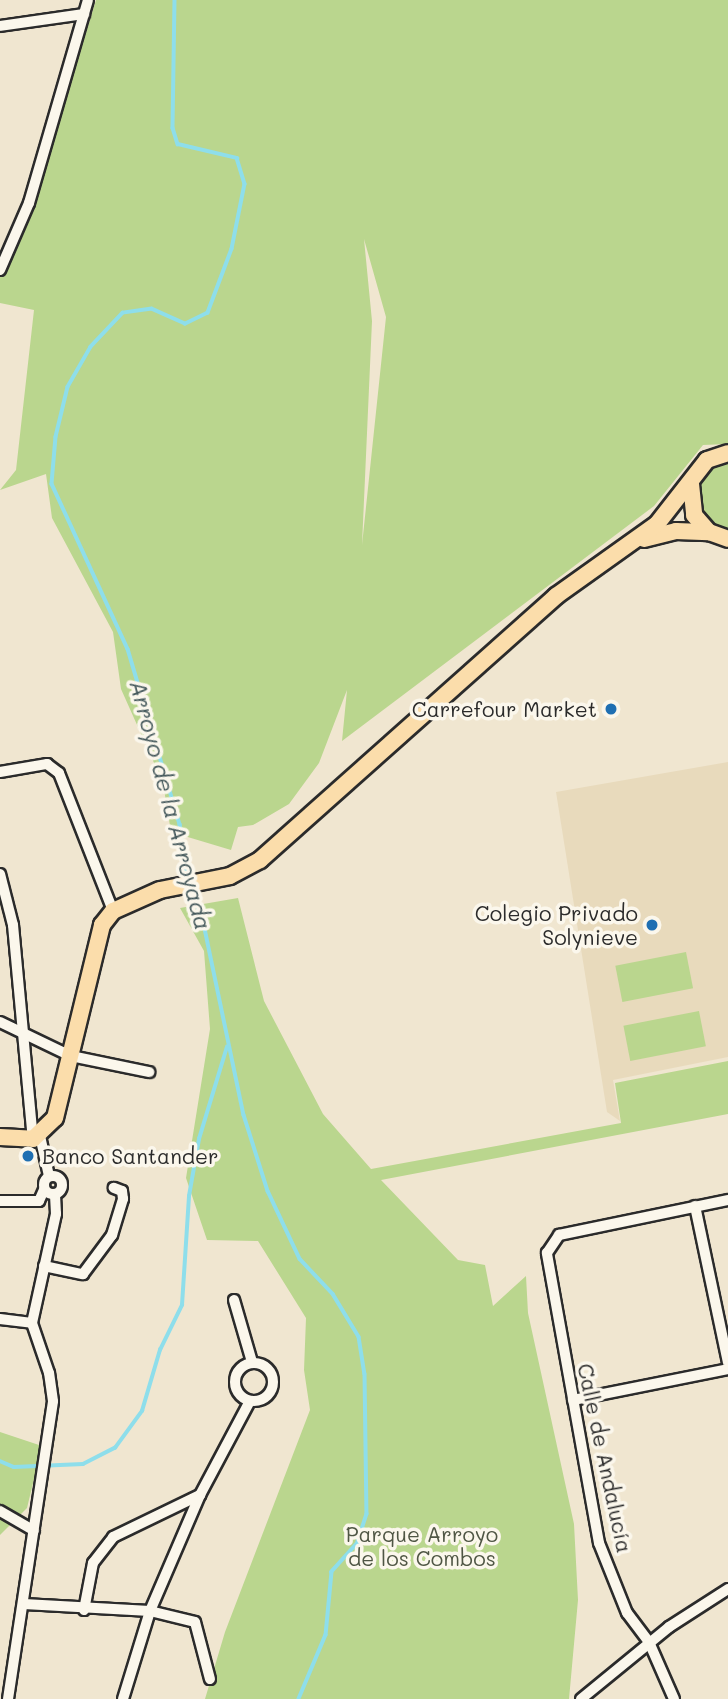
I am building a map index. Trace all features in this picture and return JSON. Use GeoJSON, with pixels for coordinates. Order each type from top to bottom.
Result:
{"type":"FeatureCollection","features":[{"type":"Feature","properties":{"kind":"main road"},"geometry":{"type":"LineString","coordinates":[[0,1137],[36,1138],[55,1118],[102,925],[113,911],[160,890],[224,877],[260,860],[556,596],[657,524],[707,460],[728,453]]}},
{"type":"Feature","properties":{"kind":"main road"},"geometry":{"type":"LineString","coordinates":[[692,481],[690,504],[709,532]]}},
{"type":"Feature","properties":{"kind":"main road"},"geometry":{"type":"LineString","coordinates":[[632,543],[676,531],[709,532],[728,539]]}},
{"type":"Feature","properties":{"kind":"street"},"geometry":{"type":"LineString","coordinates":[[0,270],[4,248],[29,202],[88,0]]}},
{"type":"Feature","properties":{"kind":"street"},"geometry":{"type":"LineString","coordinates":[[0,26],[84,14]]}},
{"type":"Feature","properties":{"kind":"street"},"geometry":{"type":"LineString","coordinates":[[0,772],[47,764],[60,773],[113,911]]}},
{"type":"Feature","properties":{"kind":"street"},"geometry":{"type":"LineString","coordinates":[[0,874],[13,925],[36,1138],[49,1176],[39,1201],[0,1201]]}},
{"type":"Feature","properties":{"kind":"street"},"geometry":{"type":"LineString","coordinates":[[0,1022],[71,1056],[149,1072]]}},
{"type":"Feature","properties":{"kind":"street"},"geometry":{"type":"LineString","coordinates":[[8,1699],[53,1401],[49,1373],[32,1323],[55,1214],[55,1194],[62,1187],[62,1180],[49,1176]]}},
{"type":"Feature","properties":{"kind":"street"},"geometry":{"type":"LineString","coordinates":[[44,1266],[83,1274],[112,1235],[123,1199],[122,1191],[114,1188]]}},
{"type":"Feature","properties":{"kind":"street"},"geometry":{"type":"LineString","coordinates":[[44,1191],[55,1194]]}},
{"type":"Feature","properties":{"kind":"street"},"geometry":{"type":"LineString","coordinates":[[573,1400],[728,1366],[695,1206],[728,1200]]}},
{"type":"Feature","properties":{"kind":"street","name":"Calle de Andalucía"},"geometry":{"type":"LineString","coordinates":[[674,1699],[649,1642],[627,1613],[599,1543],[547,1252],[559,1235],[695,1206]]}},
{"type":"Feature","properties":{"kind":"street"},"geometry":{"type":"LineString","coordinates":[[234,1300],[252,1362]]}},
{"type":"Feature","properties":{"kind":"street"},"geometry":{"type":"LineString","coordinates":[[1,1323],[32,1323]]}},
{"type":"Feature","properties":{"kind":"street"},"geometry":{"type":"LineString","coordinates":[[252,1362],[261,1363],[272,1374],[272,1390],[262,1399],[250,1401],[236,1391],[235,1376],[252,1362]]}},
{"type":"Feature","properties":{"kind":"street"},"geometry":{"type":"LineString","coordinates":[[123,1699],[150,1611],[200,1495],[250,1401]]}},
{"type":"Feature","properties":{"kind":"street"},"geometry":{"type":"LineString","coordinates":[[84,1610],[93,1563],[113,1536],[200,1495]]}},
{"type":"Feature","properties":{"kind":"street"},"geometry":{"type":"LineString","coordinates":[[0,1511],[34,1531]]}},
{"type":"Feature","properties":{"kind":"street"},"geometry":{"type":"LineString","coordinates":[[581,1699],[649,1642],[728,1588]]}},
{"type":"Feature","properties":{"kind":"street"},"geometry":{"type":"LineString","coordinates":[[24,1604],[84,1610],[150,1611],[195,1622],[210,1679]]}},
{"type":"Feature","properties":{"kind":"shaded area","name":"Colegio Privado Solynieve"},"geometry":{"type":"Polygon","coordinates":[[[728,762],[728,1057],[613,1080],[620,1121],[607,1112],[556,792],[728,762]]]}},
{"type":"Feature","properties":{"kind":"green space"},"geometry":{"type":"Polygon","coordinates":[[[96,0],[728,0],[728,444],[703,445],[654,506],[342,741],[347,690],[319,763],[289,804],[253,825],[238,827],[231,850],[171,832],[163,783],[121,689],[113,632],[52,518],[46,474],[0,490],[16,470],[34,310],[0,303],[0,276],[24,232],[96,0]],[[364,239],[372,321],[362,545],[386,317],[364,239]]]}},
{"type":"Feature","properties":{"kind":"green space"},"geometry":{"type":"Polygon","coordinates":[[[728,460],[728,532],[710,524],[702,515],[697,490],[709,469],[728,460]]]}},
{"type":"Feature","properties":{"kind":"green space","name":"Parque Arroyo de los Combos"},"geometry":{"type":"Polygon","coordinates":[[[238,898],[264,1001],[323,1114],[371,1169],[621,1123],[615,1083],[728,1061],[728,1114],[381,1180],[458,1260],[485,1265],[493,1306],[526,1276],[528,1313],[574,1524],[578,1600],[569,1699],[205,1699],[225,1632],[310,1410],[304,1370],[306,1318],[258,1241],[207,1240],[186,1178],[210,1029],[204,951],[180,908],[238,898]]]}},
{"type":"Feature","properties":{"kind":"green space"},"geometry":{"type":"Polygon","coordinates":[[[686,952],[693,988],[622,1002],[615,966],[686,952]]]}},
{"type":"Feature","properties":{"kind":"green space"},"geometry":{"type":"Polygon","coordinates":[[[699,1011],[706,1046],[630,1061],[623,1026],[699,1011]]]}},
{"type":"Feature","properties":{"kind":"green space"},"geometry":{"type":"Polygon","coordinates":[[[0,1432],[42,1446],[27,1508],[0,1535],[0,1432]]]}},
{"type":"Feature","properties":{"kind":"waterway","name":"Arroyo de la Arroyada"},"geometry":{"type":"LineString","coordinates":[[175,0],[173,128],[178,144],[237,158],[245,184],[232,249],[208,313],[185,324],[152,309],[123,313],[91,347],[68,387],[56,437],[52,484],[128,649],[180,824],[187,878]]}},
{"type":"Feature","properties":{"kind":"waterway","name":"Arroyo de la Arroyada"},"geometry":{"type":"LineString","coordinates":[[191,889],[204,924],[244,1115],[268,1191],[300,1259],[333,1294],[359,1337],[365,1374],[367,1514],[357,1544],[332,1572],[326,1635],[299,1699]]}},
{"type":"Feature","properties":{"kind":"waterway"},"geometry":{"type":"LineString","coordinates":[[0,1461],[14,1467],[83,1464],[115,1448],[142,1411],[160,1350],[182,1305],[189,1196],[199,1139],[227,1047]]}},
{"type":"Feature","properties":{"kind":"place","name":"Carrefour Market"},"geometry":{"type":"Point","coordinates":[611,709]}},
{"type":"Feature","properties":{"kind":"place","name":"Colegio Privado Solynieve"},"geometry":{"type":"Point","coordinates":[652,925]}},
{"type":"Feature","properties":{"kind":"place","name":"Banco Santander"},"geometry":{"type":"Point","coordinates":[28,1156]}}]}
